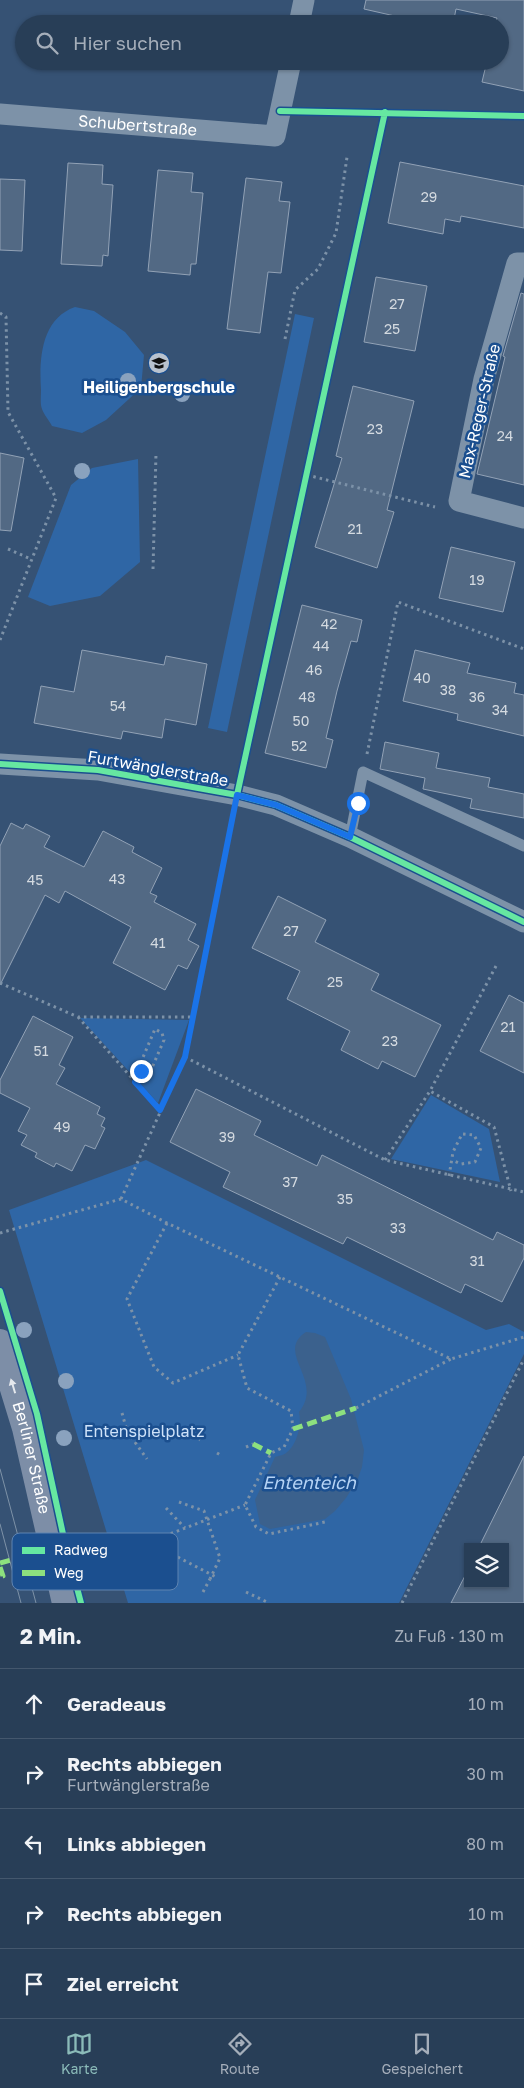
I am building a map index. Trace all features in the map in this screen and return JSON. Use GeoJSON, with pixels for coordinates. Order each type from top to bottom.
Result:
{"type":"FeatureCollection","features":[{"type":"Feature","properties":{"kind":"main road","name":"Berliner Straße"},"geometry":{"type":"LineString","coordinates":[[0,1343],[26,1428],[50,1533]]}},
{"type":"Feature","properties":{"kind":"main road","name":"Berliner Straße"},"geometry":{"type":"LineString","coordinates":[[63,1590],[66,1603]]}},
{"type":"Feature","properties":{"kind":"street"},"geometry":{"type":"LineString","coordinates":[[301,15],[304,0]]}},
{"type":"Feature","properties":{"kind":"street","name":"Schubertstraße"},"geometry":{"type":"LineString","coordinates":[[0,114],[275,136],[289,70]]}},
{"type":"Feature","properties":{"kind":"street","name":"Max-Reger-Straße"},"geometry":{"type":"LineString","coordinates":[[524,263],[517,263],[484,379],[459,501],[524,518]]}},
{"type":"Feature","properties":{"kind":"street","name":"Furtwänglerstraße"},"geometry":{"type":"LineString","coordinates":[[0,764],[98,770],[237,795],[276,805],[350,837],[524,922]]}},
{"type":"Feature","properties":{"kind":"lane"},"geometry":{"type":"LineString","coordinates":[[350,837],[363,772],[524,846]]}},
{"type":"Feature","properties":{"kind":"path"},"geometry":{"type":"LineString","coordinates":[[284,339],[295,290],[318,269],[336,233],[347,157]]}},
{"type":"Feature","properties":{"kind":"path"},"geometry":{"type":"LineString","coordinates":[[0,313],[6,317],[8,412],[56,498],[0,640]]}},
{"type":"Feature","properties":{"kind":"path"},"geometry":{"type":"LineString","coordinates":[[153,570],[156,453]]}},
{"type":"Feature","properties":{"kind":"path"},"geometry":{"type":"LineString","coordinates":[[306,475],[443,509],[459,501]]}},
{"type":"Feature","properties":{"kind":"path"},"geometry":{"type":"LineString","coordinates":[[8,549],[31,559]]}},
{"type":"Feature","properties":{"kind":"path"},"geometry":{"type":"LineString","coordinates":[[363,772],[398,602],[524,649]]}},
{"type":"Feature","properties":{"kind":"path"},"geometry":{"type":"LineString","coordinates":[[121,1199],[185,1057],[237,795]]}},
{"type":"Feature","properties":{"kind":"path"},"geometry":{"type":"LineString","coordinates":[[385,1160],[402,1138],[430,1091],[496,966]]}},
{"type":"Feature","properties":{"kind":"path"},"geometry":{"type":"LineString","coordinates":[[0,983],[78,1017],[193,1017]]}},
{"type":"Feature","properties":{"kind":"path"},"geometry":{"type":"LineString","coordinates":[[78,1017],[160,1110]]}},
{"type":"Feature","properties":{"kind":"path"},"geometry":{"type":"LineString","coordinates":[[153,1028],[162,1033],[164,1040],[151,1070],[141,1071],[138,1069],[153,1028]]}},
{"type":"Feature","properties":{"kind":"path"},"geometry":{"type":"LineString","coordinates":[[185,1057],[385,1160],[511,1191],[524,1192]]}},
{"type":"Feature","properties":{"kind":"path"},"geometry":{"type":"LineString","coordinates":[[135,1082],[141,1071]]}},
{"type":"Feature","properties":{"kind":"path"},"geometry":{"type":"LineString","coordinates":[[430,1091],[494,1127],[511,1191]]}},
{"type":"Feature","properties":{"kind":"path"},"geometry":{"type":"LineString","coordinates":[[449,1176],[453,1152],[462,1134],[474,1135],[481,1148],[475,1162],[461,1164],[452,1160]]}},
{"type":"Feature","properties":{"kind":"path"},"geometry":{"type":"LineString","coordinates":[[0,1233],[121,1199],[167,1223],[451,1359]]}},
{"type":"Feature","properties":{"kind":"path"},"geometry":{"type":"LineString","coordinates":[[167,1223],[127,1299],[154,1368],[173,1382],[238,1355],[280,1277]]}},
{"type":"Feature","properties":{"kind":"path"},"geometry":{"type":"LineString","coordinates":[[356,1408],[451,1359],[524,1337]]}},
{"type":"Feature","properties":{"kind":"path"},"geometry":{"type":"LineString","coordinates":[[172,1533],[245,1506],[271,1453],[284,1447],[293,1430],[291,1411],[247,1388],[238,1355]]}},
{"type":"Feature","properties":{"kind":"path"},"geometry":{"type":"LineString","coordinates":[[402,1603],[524,1359]]}},
{"type":"Feature","properties":{"kind":"path"},"geometry":{"type":"LineString","coordinates":[[122,1413],[127,1431],[147,1460]]}},
{"type":"Feature","properties":{"kind":"path"},"geometry":{"type":"LineString","coordinates":[[194,1436],[200,1440]]}},
{"type":"Feature","properties":{"kind":"path"},"geometry":{"type":"LineString","coordinates":[[246,1447],[253,1444]]}},
{"type":"Feature","properties":{"kind":"path"},"geometry":{"type":"LineString","coordinates":[[217,1453],[222,1456]]}},
{"type":"Feature","properties":{"kind":"path"},"geometry":{"type":"LineString","coordinates":[[179,1502],[204,1511],[220,1558],[203,1592]]}},
{"type":"Feature","properties":{"kind":"path"},"geometry":{"type":"LineString","coordinates":[[245,1506],[256,1527],[269,1534],[324,1522]]}},
{"type":"Feature","properties":{"kind":"path"},"geometry":{"type":"LineString","coordinates":[[166,1508],[185,1528]]}},
{"type":"Feature","properties":{"kind":"path"},"geometry":{"type":"LineString","coordinates":[[178,1557],[216,1577]]}},
{"type":"Feature","properties":{"kind":"path"},"geometry":{"type":"LineString","coordinates":[[246,1592],[269,1603]]}},
{"type":"Feature","properties":{"kind":"green space"},"geometry":{"type":"Polygon","coordinates":[[[75,307],[94,311],[125,332],[144,355],[141,388],[106,420],[82,433],[52,426],[41,407],[41,366],[44,341],[55,321],[75,307]]]}},
{"type":"Feature","properties":{"kind":"green space"},"geometry":{"type":"Polygon","coordinates":[[[295,314],[314,318],[227,732],[208,728],[295,314]]]}},
{"type":"Feature","properties":{"kind":"green space"},"geometry":{"type":"Polygon","coordinates":[[[138,459],[140,562],[100,596],[50,606],[28,597],[71,485],[92,468],[138,459]]]}},
{"type":"Feature","properties":{"kind":"green space"},"geometry":{"type":"Polygon","coordinates":[[[80,1018],[189,1020],[158,1103],[80,1018]]]}},
{"type":"Feature","properties":{"kind":"green space"},"geometry":{"type":"Polygon","coordinates":[[[431,1095],[489,1129],[500,1182],[391,1159],[431,1095]]]}},
{"type":"Feature","properties":{"kind":"green space","name":"Entenspielplatz"},"geometry":{"type":"Polygon","coordinates":[[[146,1160],[486,1330],[509,1324],[524,1332],[524,1354],[399,1603],[128,1603],[124,1590],[178,1590],[178,1533],[107,1533],[9,1210],[146,1160]]]}},
{"type":"Feature","properties":{"kind":"water","name":"Ententeich"},"geometry":{"type":"Polygon","coordinates":[[[306,1332],[325,1337],[351,1399],[364,1450],[362,1467],[357,1481],[346,1498],[325,1519],[270,1529],[260,1524],[255,1500],[275,1457],[290,1450],[298,1434],[299,1412],[305,1400],[307,1389],[295,1349],[298,1340],[306,1332]]]}},
{"type":"Feature","properties":{"kind":"building"},"geometry":{"type":"Polygon","coordinates":[[[366,0],[524,0],[524,91],[482,82],[485,70],[509,70],[509,15],[483,15],[456,9],[455,15],[390,15],[364,9],[366,0]]]}},
{"type":"Feature","properties":{"kind":"building"},"geometry":{"type":"Polygon","coordinates":[[[400,162],[524,186],[524,228],[461,216],[460,222],[445,219],[443,234],[388,223],[400,162]]]}},
{"type":"Feature","properties":{"kind":"building"},"geometry":{"type":"Polygon","coordinates":[[[68,163],[103,165],[102,184],[113,185],[108,256],[103,255],[102,266],[61,264],[68,163]]]}},
{"type":"Feature","properties":{"kind":"building"},"geometry":{"type":"Polygon","coordinates":[[[158,170],[193,173],[191,192],[203,193],[196,264],[191,264],[190,275],[148,271],[158,170]]]}},
{"type":"Feature","properties":{"kind":"building"},"geometry":{"type":"Polygon","coordinates":[[[246,178],[282,182],[279,201],[290,202],[281,273],[268,272],[260,333],[227,329],[246,178]]]}},
{"type":"Feature","properties":{"kind":"building"},"geometry":{"type":"Polygon","coordinates":[[[0,179],[25,180],[22,251],[0,250],[0,179]]]}},
{"type":"Feature","properties":{"kind":"building"},"geometry":{"type":"Polygon","coordinates":[[[376,277],[427,286],[415,351],[364,342],[376,277]]]}},
{"type":"Feature","properties":{"kind":"building"},"geometry":{"type":"Polygon","coordinates":[[[521,293],[524,294],[524,485],[477,474],[505,357],[503,356],[521,293]]]}},
{"type":"Feature","properties":{"kind":"building"},"geometry":{"type":"Polygon","coordinates":[[[353,386],[414,401],[387,510],[394,512],[377,568],[315,547],[342,458],[336,456],[353,386]]]}},
{"type":"Feature","properties":{"kind":"building"},"geometry":{"type":"Polygon","coordinates":[[[0,453],[24,458],[11,531],[0,530],[0,453]]]}},
{"type":"Feature","properties":{"kind":"building"},"geometry":{"type":"Polygon","coordinates":[[[451,547],[515,562],[503,612],[439,598],[451,547]]]}},
{"type":"Feature","properties":{"kind":"building"},"geometry":{"type":"Polygon","coordinates":[[[302,605],[362,620],[357,642],[351,641],[337,691],[326,738],[333,740],[326,768],[265,753],[302,605]]]}},
{"type":"Feature","properties":{"kind":"building"},"geometry":{"type":"Polygon","coordinates":[[[82,650],[164,665],[166,656],[207,664],[196,725],[165,719],[162,738],[123,731],[121,739],[34,723],[41,686],[74,692],[82,650]]]}},
{"type":"Feature","properties":{"kind":"building"},"geometry":{"type":"Polygon","coordinates":[[[415,650],[470,663],[467,673],[516,683],[514,693],[524,695],[524,736],[457,720],[458,714],[403,701],[415,650]]]}},
{"type":"Feature","properties":{"kind":"building"},"geometry":{"type":"Polygon","coordinates":[[[385,742],[439,753],[436,768],[490,778],[488,787],[524,794],[524,818],[470,808],[472,799],[423,789],[425,778],[380,769],[385,742]]]}},
{"type":"Feature","properties":{"kind":"building"},"geometry":{"type":"Polygon","coordinates":[[[11,823],[23,829],[26,824],[50,836],[44,847],[84,867],[103,831],[134,847],[132,852],[162,868],[150,893],[157,896],[154,902],[196,924],[188,940],[199,946],[187,969],[178,965],[165,990],[113,963],[131,927],[65,891],[59,903],[45,895],[0,985],[0,846],[11,823]]]}},
{"type":"Feature","properties":{"kind":"building"},"geometry":{"type":"Polygon","coordinates":[[[278,896],[326,920],[315,942],[379,974],[371,990],[441,1025],[415,1077],[382,1061],[378,1069],[341,1050],[350,1031],[287,999],[300,971],[252,948],[278,896]]]}},
{"type":"Feature","properties":{"kind":"building"},"geometry":{"type":"Polygon","coordinates":[[[509,995],[524,1003],[524,1073],[480,1051],[509,995]]]}},
{"type":"Feature","properties":{"kind":"building"},"geometry":{"type":"Polygon","coordinates":[[[33,1016],[73,1037],[59,1065],[65,1068],[56,1084],[100,1107],[97,1114],[105,1118],[101,1126],[105,1128],[95,1149],[85,1145],[72,1171],[56,1163],[54,1167],[35,1157],[37,1153],[21,1145],[27,1135],[18,1131],[30,1108],[0,1093],[0,1080],[33,1016]]]}},
{"type":"Feature","properties":{"kind":"building"},"geometry":{"type":"Polygon","coordinates":[[[196,1089],[261,1121],[254,1135],[317,1166],[322,1155],[493,1240],[497,1232],[524,1245],[524,1258],[502,1302],[465,1284],[461,1293],[347,1237],[343,1244],[223,1187],[230,1172],[170,1142],[196,1089]]]}},
{"type":"Feature","properties":{"kind":"building"},"geometry":{"type":"Polygon","coordinates":[[[524,1456],[524,1603],[451,1603],[464,1578],[464,1588],[509,1588],[509,1543],[481,1543],[524,1456]]]}},
{"type":"Feature","properties":{"kind":"tram line"},"geometry":{"type":"LineString","coordinates":[[0,1469],[17,1533]]}},
{"type":"Feature","properties":{"kind":"tram line"},"geometry":{"type":"LineString","coordinates":[[0,1524],[12,1569]]}},
{"type":"Feature","properties":{"kind":"tram line"},"geometry":{"type":"LineString","coordinates":[[18,1590],[21,1603]]}},
{"type":"Feature","properties":{"kind":"tram line"},"geometry":{"type":"LineString","coordinates":[[33,1590],[36,1603]]}},
{"type":"Feature","properties":{"kind":"marked path"},"geometry":{"type":"LineString","coordinates":[[293,1429],[356,1408]]}},
{"type":"Feature","properties":{"kind":"marked path"},"geometry":{"type":"LineString","coordinates":[[253,1444],[271,1453]]}},
{"type":"Feature","properties":{"kind":"marked path"},"geometry":{"type":"LineString","coordinates":[[0,1563],[12,1560]]}},
{"type":"Feature","properties":{"kind":"marked path"},"geometry":{"type":"LineString","coordinates":[[0,1567],[3,1576],[0,1577]]}},
{"type":"Feature","properties":{"kind":"cycle path"},"geometry":{"type":"LineString","coordinates":[[280,111],[524,116]]}},
{"type":"Feature","properties":{"kind":"cycle path"},"geometry":{"type":"LineString","coordinates":[[237,795],[385,112]]}},
{"type":"Feature","properties":{"kind":"cycle path"},"geometry":{"type":"LineString","coordinates":[[0,764],[98,770],[237,795],[276,805],[350,837],[524,922]]}},
{"type":"Feature","properties":{"kind":"cycle path"},"geometry":{"type":"LineString","coordinates":[[0,1291],[37,1414],[63,1533]]}},
{"type":"Feature","properties":{"kind":"cycle path"},"geometry":{"type":"LineString","coordinates":[[78,1590],[81,1603]]}},
{"type":"Feature","properties":{"kind":"place","name":"Heiligenbergschule"},"geometry":{"type":"Point","coordinates":[159,363]}},
{"type":"Feature","properties":{"kind":"route"},"geometry":{"type":"LineString","coordinates":[[141,1071],[135,1082],[160,1110],[185,1057],[237,795],[276,805],[350,837],[358,803]]}}]}
